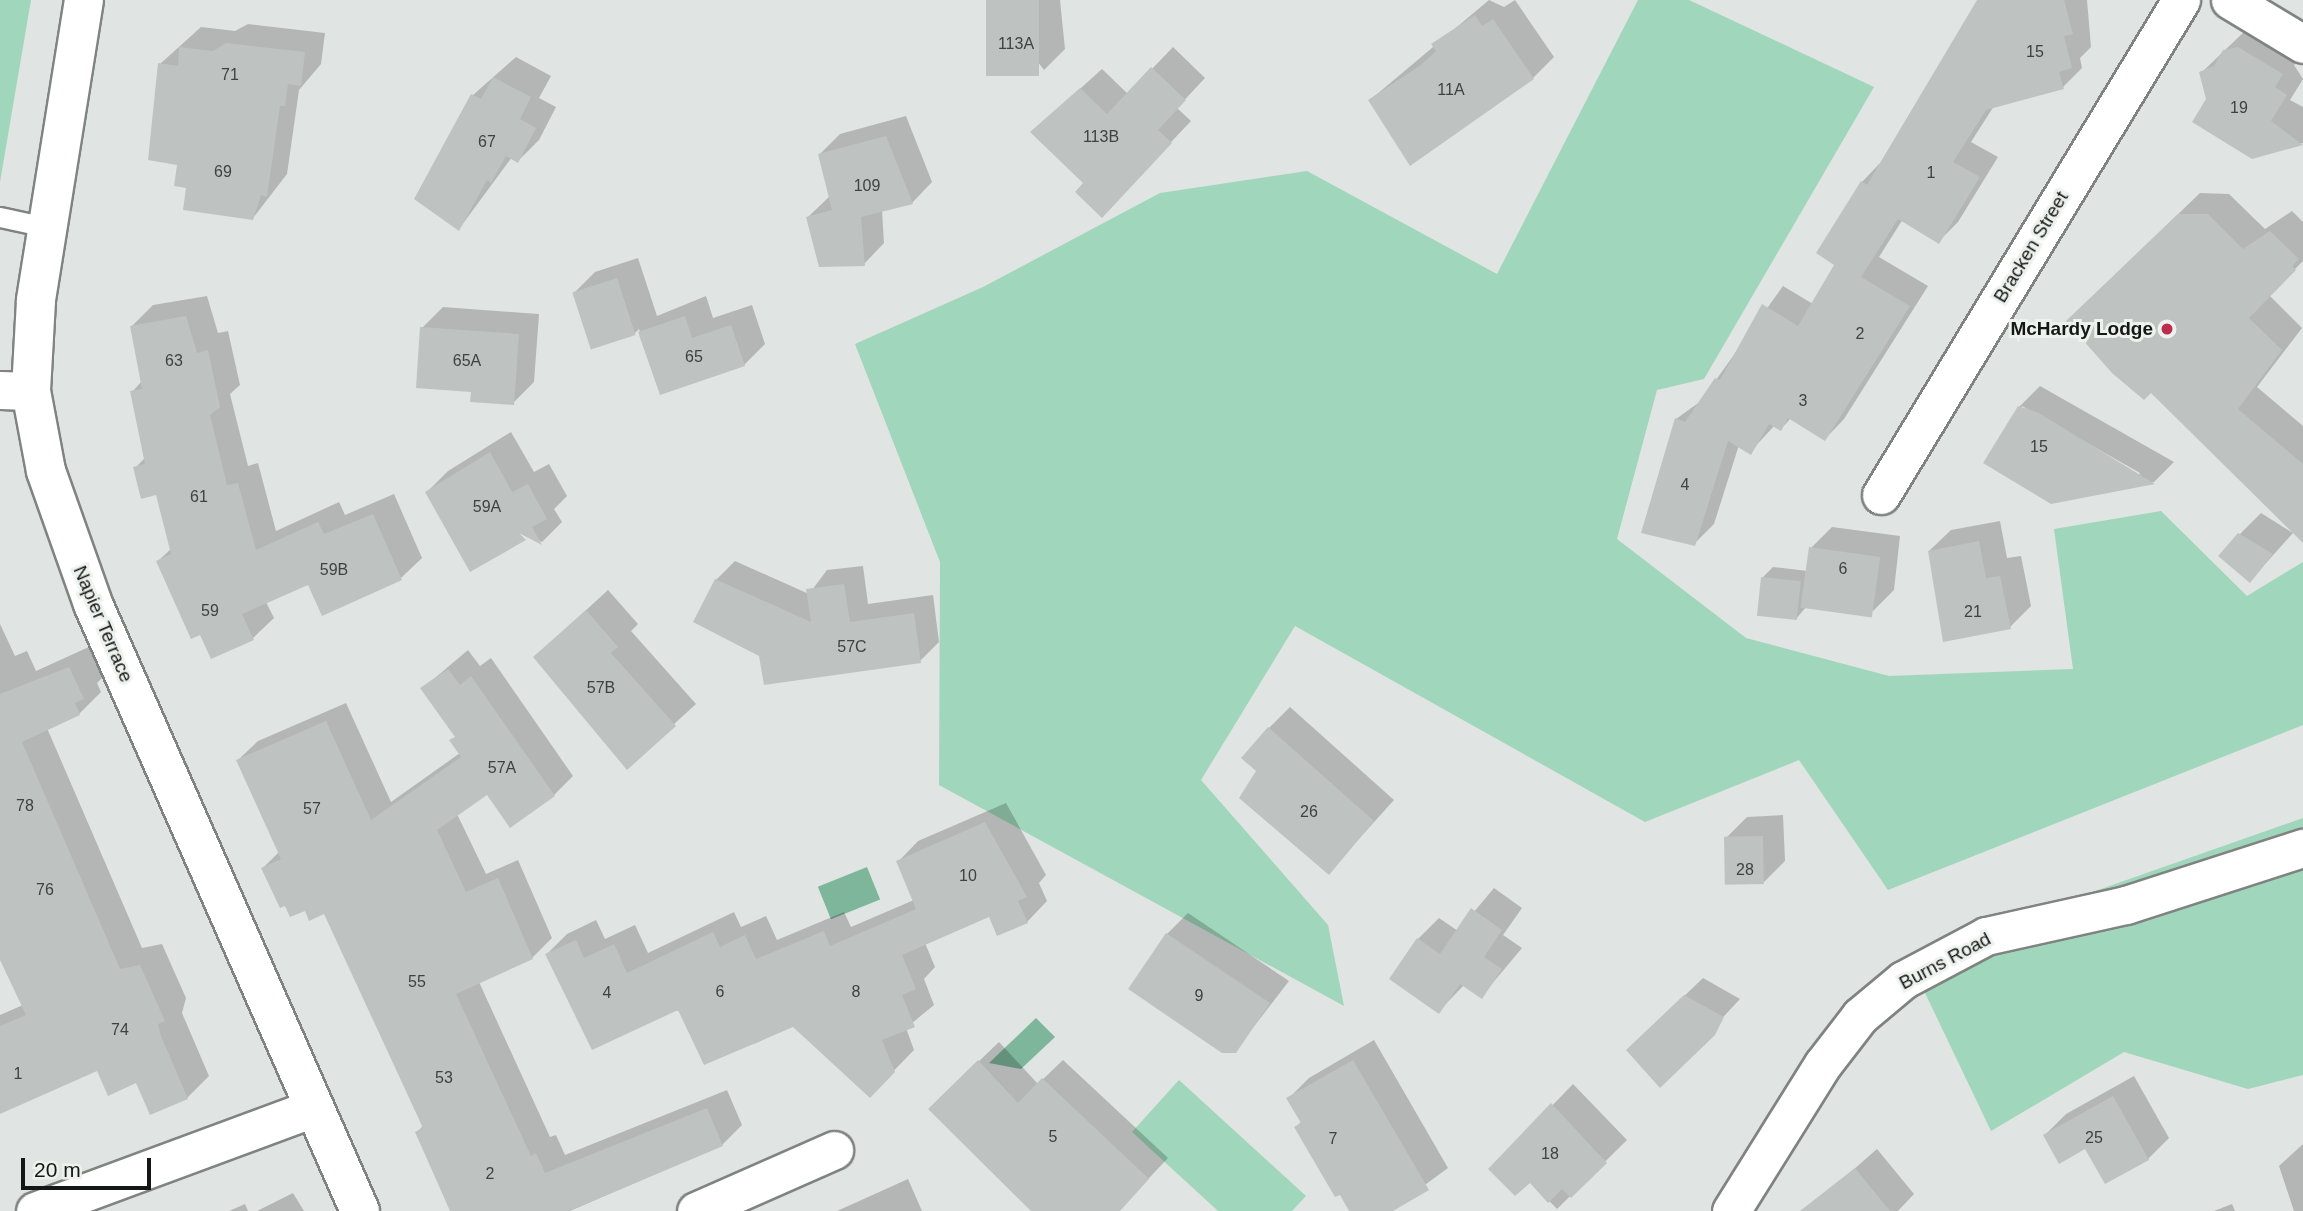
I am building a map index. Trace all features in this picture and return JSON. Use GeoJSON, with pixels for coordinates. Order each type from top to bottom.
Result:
{"type":"FeatureCollection","features":[{"type":"Feature","properties":{"kind":"street","name":"Napier Terrace"},"geometry":{"type":"LineString","coordinates":[[84,0],[46,228],[15,390],[64,531],[360,1211]]}},
{"type":"Feature","properties":{"kind":"street","name":"Bracken Street"},"geometry":{"type":"LineString","coordinates":[[1881,495],[2181,0]]}},
{"type":"Feature","properties":{"kind":"street"},"geometry":{"type":"LineString","coordinates":[[2230,0],[2303,44]]}},
{"type":"Feature","properties":{"kind":"street","name":"Burns Road"},"geometry":{"type":"LineString","coordinates":[[1731,1211],[1823,1064],[1860,1016],[1903,980],[1986,936],[2126,905],[2303,848]]}},
{"type":"Feature","properties":{"kind":"street"},"geometry":{"type":"LineString","coordinates":[[35,1211],[313,1108]]}},
{"type":"Feature","properties":{"kind":"street"},"geometry":{"type":"LineString","coordinates":[[696,1211],[834,1150]]}},
{"type":"Feature","properties":{"kind":"lane"},"geometry":{"type":"LineString","coordinates":[[0,217],[46,228]]}},
{"type":"Feature","properties":{"kind":"shaded area"},"geometry":{"type":"Polygon","coordinates":[[[0,0],[31,0],[0,182],[0,0]]]}},
{"type":"Feature","properties":{"kind":"shaded area"},"geometry":{"type":"Polygon","coordinates":[[[1638,0],[1689,0],[1874,87],[1704,379],[1657,390],[1617,539],[1746,638],[1889,676],[2073,669],[2054,529],[2161,511],[2247,596],[2303,562],[2303,725],[1888,890],[1799,760],[1645,822],[1295,626],[1201,780],[1328,925],[1344,1006],[939,785],[940,562],[855,344],[983,287],[1160,193],[1307,171],[1497,274],[1638,0]]]}},
{"type":"Feature","properties":{"kind":"shaded area"},"geometry":{"type":"Polygon","coordinates":[[[2303,818],[2303,1075],[2248,1089],[2124,1052],[1991,1131],[1916,974],[2027,915],[2303,818]]]}},
{"type":"Feature","properties":{"kind":"shaded area"},"geometry":{"type":"Polygon","coordinates":[[[867,867],[880,899],[831,919],[818,887],[867,867]]]}},
{"type":"Feature","properties":{"kind":"shaded area"},"geometry":{"type":"Polygon","coordinates":[[[1036,1018],[1055,1037],[1021,1069],[989,1063],[1036,1018]]]}},
{"type":"Feature","properties":{"kind":"shaded area"},"geometry":{"type":"Polygon","coordinates":[[[1179,1080],[1306,1196],[1292,1211],[1218,1211],[1132,1132],[1179,1080]]]}},
{"type":"Feature","properties":{"kind":"building"},"geometry":{"type":"Polygon","coordinates":[[[986,0],[1039,0],[1039,76],[986,76],[986,0]]]}},
{"type":"Feature","properties":{"kind":"building"},"geometry":{"type":"Polygon","coordinates":[[[1977,0],[2064,0],[2073,34],[2064,36],[2072,68],[2059,72],[2064,89],[1986,110],[1953,162],[1980,177],[1939,244],[1898,219],[1861,277],[1910,306],[1825,441],[1788,418],[1781,431],[1769,424],[1751,455],[1728,441],[1695,546],[1641,533],[1675,418],[1685,422],[1715,378],[1720,380],[1762,304],[1798,326],[1834,265],[1816,253],[1861,181],[1867,185],[1977,0]]]}},
{"type":"Feature","properties":{"kind":"building"},"geometry":{"type":"Polygon","coordinates":[[[1475,15],[1482,26],[1493,19],[1534,79],[1410,166],[1368,100],[1421,65],[1436,51],[1431,44],[1475,15]]]}},
{"type":"Feature","properties":{"kind":"building"},"geometry":{"type":"Polygon","coordinates":[[[226,43],[305,52],[301,86],[288,84],[285,106],[280,106],[267,197],[261,195],[253,220],[183,210],[186,188],[174,186],[177,165],[148,160],[158,63],[178,66],[179,47],[213,51],[226,43]]]}},
{"type":"Feature","properties":{"kind":"building"},"geometry":{"type":"Polygon","coordinates":[[[2238,47],[2283,74],[2275,87],[2287,95],[2271,121],[2303,145],[2252,159],[2192,122],[2206,99],[2199,72],[2214,66],[2223,50],[2238,47]]]}},
{"type":"Feature","properties":{"kind":"building"},"geometry":{"type":"Polygon","coordinates":[[[1151,67],[1186,100],[1158,130],[1172,143],[1102,218],[1075,192],[1083,183],[1030,132],[1080,88],[1107,114],[1151,67]]]}},
{"type":"Feature","properties":{"kind":"building"},"geometry":{"type":"Polygon","coordinates":[[[493,77],[531,97],[520,119],[536,128],[518,163],[506,156],[491,183],[487,180],[459,231],[414,199],[471,94],[481,99],[493,77]]]}},
{"type":"Feature","properties":{"kind":"building"},"geometry":{"type":"Polygon","coordinates":[[[886,136],[913,204],[861,217],[865,266],[819,267],[806,217],[832,210],[818,154],[886,136]]]}},
{"type":"Feature","properties":{"kind":"building","name":"McHardy Lodge"},"geometry":{"type":"Polygon","coordinates":[[[2178,214],[2208,214],[2243,249],[2270,231],[2299,259],[2292,266],[2296,270],[2249,318],[2282,350],[2238,409],[2303,464],[2303,543],[2151,393],[2144,400],[2112,373],[2066,321],[2178,214]]]}},
{"type":"Feature","properties":{"kind":"building"},"geometry":{"type":"Polygon","coordinates":[[[617,278],[636,335],[591,350],[572,293],[617,278]]]}},
{"type":"Feature","properties":{"kind":"building"},"geometry":{"type":"Polygon","coordinates":[[[186,316],[197,353],[208,350],[220,407],[210,415],[227,485],[238,483],[256,550],[318,522],[324,534],[373,514],[402,580],[322,616],[308,585],[242,614],[254,640],[211,659],[200,635],[191,639],[156,561],[171,554],[156,495],[141,499],[133,467],[145,464],[130,391],[142,389],[130,326],[186,316]]]}},
{"type":"Feature","properties":{"kind":"building"},"geometry":{"type":"Polygon","coordinates":[[[685,316],[692,338],[731,325],[745,366],[660,395],[638,332],[685,316]]]}},
{"type":"Feature","properties":{"kind":"building"},"geometry":{"type":"Polygon","coordinates":[[[420,327],[519,334],[514,405],[470,402],[471,392],[416,388],[420,327]]]}},
{"type":"Feature","properties":{"kind":"building"},"geometry":{"type":"Polygon","coordinates":[[[2018,406],[2037,412],[2155,484],[2051,504],[1983,463],[2018,406]]]}},
{"type":"Feature","properties":{"kind":"building"},"geometry":{"type":"Polygon","coordinates":[[[490,452],[512,492],[528,484],[547,519],[532,527],[542,545],[519,533],[526,540],[470,572],[425,492],[490,452]]]}},
{"type":"Feature","properties":{"kind":"building"},"geometry":{"type":"Polygon","coordinates":[[[2238,533],[2273,554],[2250,583],[2218,556],[2238,533]]]}},
{"type":"Feature","properties":{"kind":"building"},"geometry":{"type":"Polygon","coordinates":[[[1979,541],[1986,578],[2000,576],[2011,629],[1943,642],[1928,551],[1979,541]]]}},
{"type":"Feature","properties":{"kind":"building"},"geometry":{"type":"Polygon","coordinates":[[[1809,547],[1880,557],[1872,617],[1801,607],[1809,547]]]}},
{"type":"Feature","properties":{"kind":"building"},"geometry":{"type":"Polygon","coordinates":[[[1761,577],[1801,581],[1797,620],[1757,616],[1761,577]]]}},
{"type":"Feature","properties":{"kind":"building"},"geometry":{"type":"Polygon","coordinates":[[[715,579],[811,622],[806,589],[844,584],[850,622],[914,613],[921,663],[764,685],[759,656],[693,622],[715,579]]]}},
{"type":"Feature","properties":{"kind":"building"},"geometry":{"type":"Polygon","coordinates":[[[586,610],[618,647],[611,653],[676,726],[627,770],[533,657],[586,610]]]}},
{"type":"Feature","properties":{"kind":"building"},"geometry":{"type":"Polygon","coordinates":[[[69,667],[84,699],[75,703],[80,715],[22,742],[120,969],[140,965],[165,1021],[158,1024],[161,1036],[188,1099],[150,1115],[136,1083],[108,1096],[97,1071],[0,1114],[0,1026],[26,1015],[0,960],[0,694],[69,667]]]}},
{"type":"Feature","properties":{"kind":"building"},"geometry":{"type":"Polygon","coordinates":[[[448,669],[460,685],[471,676],[555,796],[510,828],[487,795],[437,830],[466,892],[498,878],[533,959],[456,994],[531,1156],[536,1153],[545,1173],[707,1108],[723,1146],[569,1211],[450,1211],[415,1132],[423,1128],[324,914],[309,921],[305,911],[290,917],[285,906],[280,908],[261,868],[281,859],[236,760],[326,721],[371,820],[461,757],[449,740],[455,737],[420,688],[448,669]]]}},
{"type":"Feature","properties":{"kind":"building"},"geometry":{"type":"Polygon","coordinates":[[[1268,727],[1374,821],[1329,875],[1239,798],[1256,771],[1241,758],[1268,727]]]}},
{"type":"Feature","properties":{"kind":"building"},"geometry":{"type":"Polygon","coordinates":[[[985,822],[1027,897],[1018,901],[1028,923],[997,936],[989,917],[902,955],[916,989],[902,995],[915,1027],[882,1040],[895,1072],[870,1098],[793,1027],[704,1065],[678,1010],[592,1050],[545,954],[576,940],[584,958],[614,944],[627,973],[713,932],[720,947],[745,935],[756,959],[824,931],[830,946],[916,909],[896,861],[985,822]]]}},
{"type":"Feature","properties":{"kind":"building"},"geometry":{"type":"Polygon","coordinates":[[[1763,836],[1764,884],[1725,885],[1724,837],[1763,836]]]}},
{"type":"Feature","properties":{"kind":"building"},"geometry":{"type":"Polygon","coordinates":[[[1471,908],[1502,930],[1484,957],[1502,969],[1482,999],[1460,984],[1439,1014],[1389,979],[1417,938],[1440,954],[1471,908]]]}},
{"type":"Feature","properties":{"kind":"building"},"geometry":{"type":"Polygon","coordinates":[[[1166,933],[1270,1003],[1236,1053],[1222,1053],[1128,989],[1166,933]]]}},
{"type":"Feature","properties":{"kind":"building"},"geometry":{"type":"Polygon","coordinates":[[[1684,995],[1724,1017],[1715,1035],[1660,1088],[1626,1050],[1684,995]]]}},
{"type":"Feature","properties":{"kind":"building"},"geometry":{"type":"Polygon","coordinates":[[[978,1060],[1018,1103],[1042,1078],[1149,1179],[1120,1211],[1031,1211],[928,1109],[978,1060]]]}},
{"type":"Feature","properties":{"kind":"building"},"geometry":{"type":"Polygon","coordinates":[[[1353,1060],[1429,1190],[1393,1211],[1349,1211],[1340,1195],[1335,1197],[1294,1127],[1301,1123],[1286,1098],[1353,1060]]]}},
{"type":"Feature","properties":{"kind":"building"},"geometry":{"type":"Polygon","coordinates":[[[2113,1096],[2149,1160],[2105,1184],[2085,1149],[2059,1164],[2043,1135],[2113,1096]]]}},
{"type":"Feature","properties":{"kind":"building"},"geometry":{"type":"Polygon","coordinates":[[[1551,1103],[1607,1163],[1571,1198],[1562,1189],[1548,1203],[1530,1183],[1515,1196],[1488,1169],[1551,1103]]]}},
{"type":"Feature","properties":{"kind":"building"},"geometry":{"type":"Polygon","coordinates":[[[1855,1168],[1890,1211],[1800,1211],[1855,1168]]]}},
{"type":"Feature","properties":{"kind":"place","name":"McHardy Lodge"},"geometry":{"type":"Point","coordinates":[2167,329]}}]}
